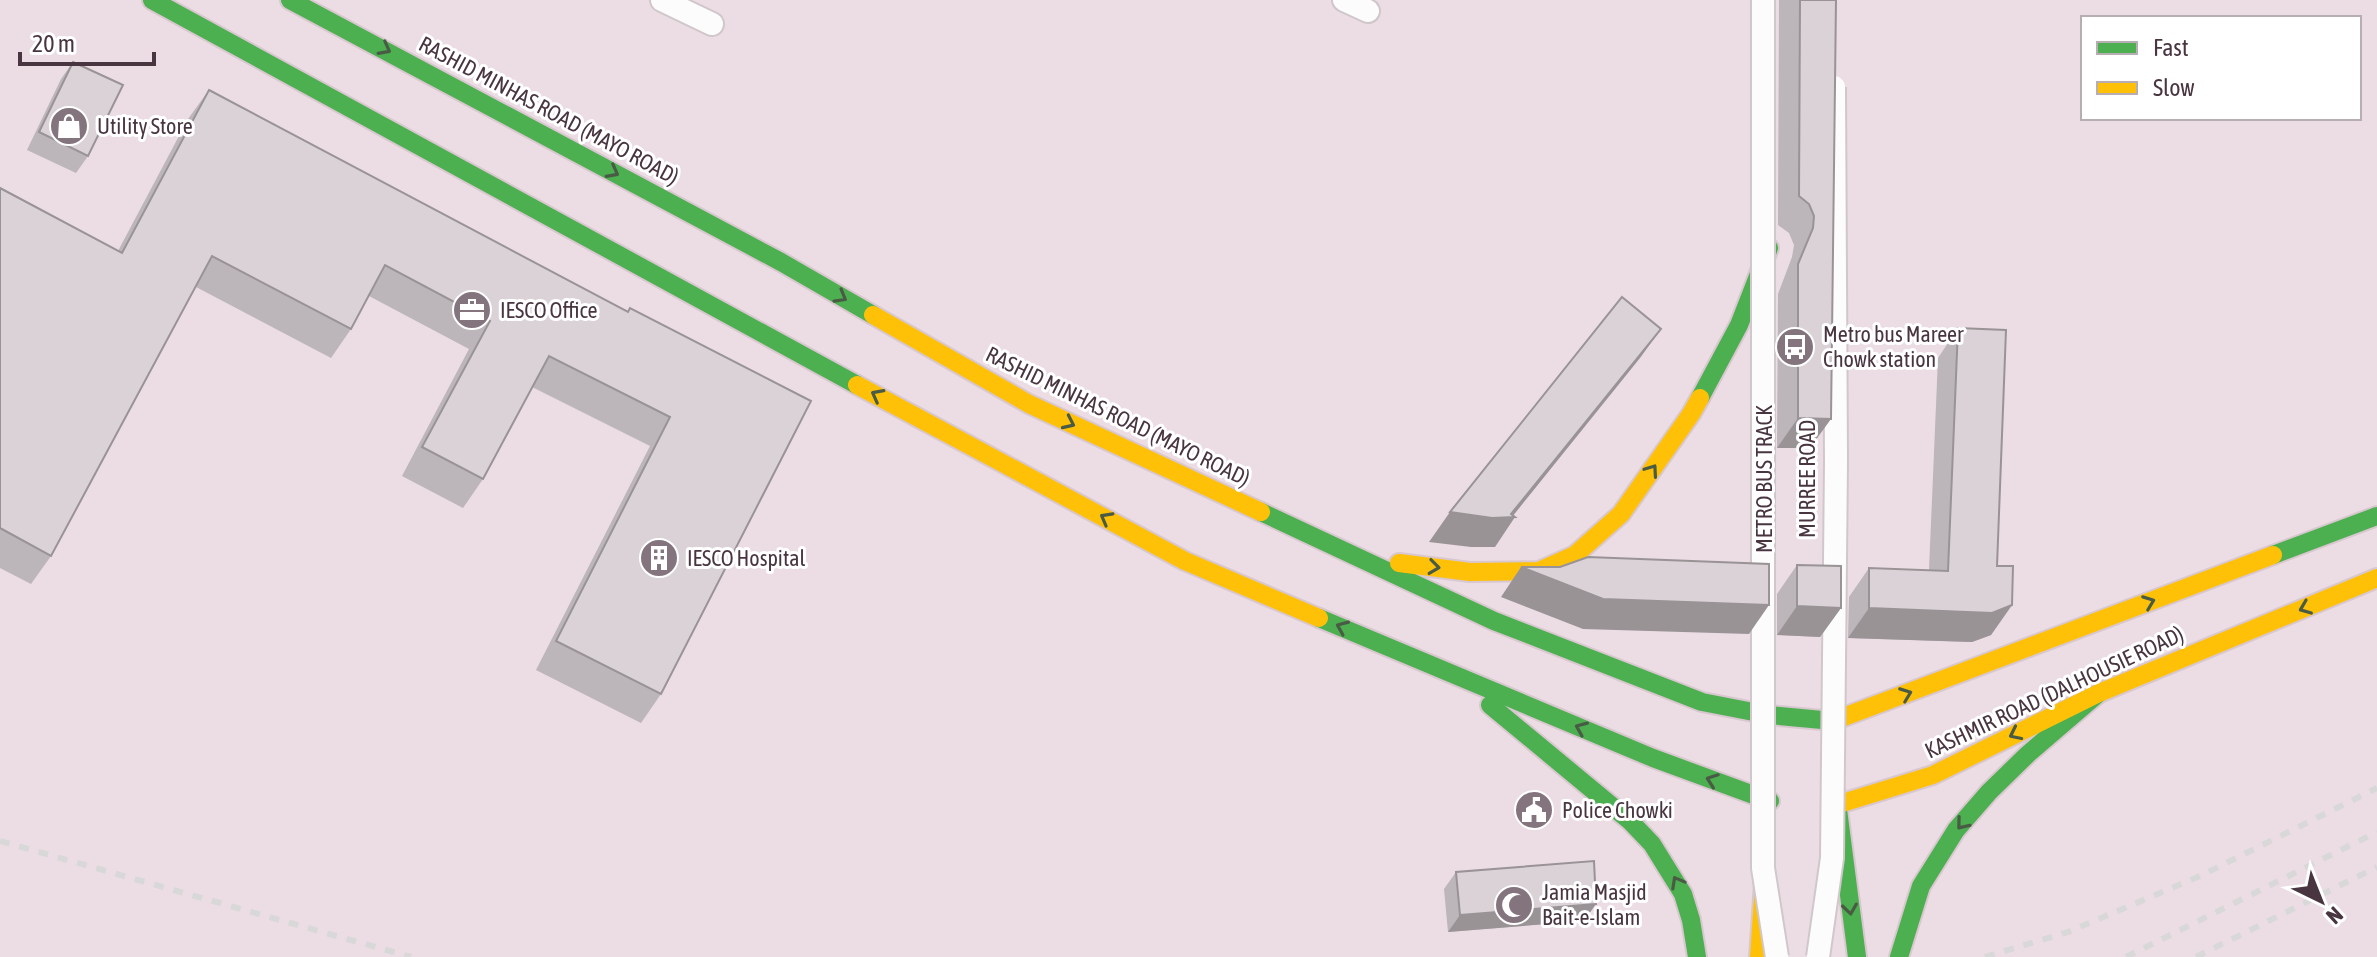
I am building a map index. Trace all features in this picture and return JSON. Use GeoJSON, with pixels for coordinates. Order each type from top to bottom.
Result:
{"type":"FeatureCollection","features":[{"type":"Feature","properties":{"kind":"main road"},"geometry":{"type":"LineString","coordinates":[[152,0],[320,84],[745,325],[1185,561],[1653,758],[1770,801]]}},
{"type":"Feature","properties":{"kind":"main road","name":"RASHID MINHAS ROAD (MAYO ROAD)"},"geometry":{"type":"LineString","coordinates":[[290,0],[347,36],[781,262],[1029,404],[1494,621],[1702,702],[1769,715],[1833,721]]}},
{"type":"Feature","properties":{"kind":"main road","name":"MURREE ROAD"},"geometry":{"type":"LineString","coordinates":[[1759,957],[1772,771],[1769,715],[1771,0]]}},
{"type":"Feature","properties":{"kind":"main road","name":"MURREE ROAD"},"geometry":{"type":"LineString","coordinates":[[1832,69],[1829,210],[1833,721],[1836,805],[1857,957]]}},
{"type":"Feature","properties":{"kind":"main road"},"geometry":{"type":"LineString","coordinates":[[1357,557],[1470,572],[1514,572],[1539,571],[1575,555],[1621,514],[1691,414],[1739,325],[1769,248]]}},
{"type":"Feature","properties":{"kind":"main road","name":"KASHMIR ROAD (DALHOUSIE ROAD)"},"geometry":{"type":"LineString","coordinates":[[1833,721],[2377,516]]}},
{"type":"Feature","properties":{"kind":"main road","name":"KASHMIR ROAD (DALHOUSIE ROAD)"},"geometry":{"type":"LineString","coordinates":[[1836,805],[1933,775],[2099,693],[2377,578]]}},
{"type":"Feature","properties":{"kind":"main road"},"geometry":{"type":"LineString","coordinates":[[1452,673],[1630,821],[1652,844],[1683,894],[1697,957]]}},
{"type":"Feature","properties":{"kind":"main road"},"geometry":{"type":"LineString","coordinates":[[1899,957],[1921,886],[1956,830],[2028,754],[2099,693]]}},
{"type":"Feature","properties":{"kind":"lane"},"geometry":{"type":"LineString","coordinates":[[662,0],[712,24]]}},
{"type":"Feature","properties":{"kind":"lane"},"geometry":{"type":"LineString","coordinates":[[1344,0],[1368,11]]}},
{"type":"Feature","properties":{"kind":"lane","name":"METRO BUS TRACK"},"geometry":{"type":"LineString","coordinates":[[1763,0],[1763,868],[1777,957]]}},
{"type":"Feature","properties":{"kind":"lane"},"geometry":{"type":"LineString","coordinates":[[1818,957],[1832,858],[1836,462],[1832,69]]}},
{"type":"Feature","properties":{"kind":"shaded area"},"geometry":{"type":"Polygon","coordinates":[[[0,0],[2377,0],[2377,957],[0,957],[0,0]]]}},
{"type":"Feature","properties":{"kind":"building"},"geometry":{"type":"Polygon","coordinates":[[[1800,0],[1836,0],[1831,419],[1798,418],[1798,264],[1813,228],[1814,216],[1809,204],[1799,196],[1800,0]]]}},
{"type":"Feature","properties":{"kind":"building","name":"Utility Store"},"geometry":{"type":"Polygon","coordinates":[[[73,62],[123,85],[88,156],[39,132],[73,62]]]}},
{"type":"Feature","properties":{"kind":"building"},"geometry":{"type":"Polygon","coordinates":[[[209,90],[628,312],[630,308],[811,401],[661,694],[556,641],[670,417],[549,356],[483,479],[422,447],[490,321],[385,265],[351,329],[212,256],[51,556],[0,528],[0,188],[122,253],[209,90]]]}},
{"type":"Feature","properties":{"kind":"building"},"geometry":{"type":"Polygon","coordinates":[[[1622,297],[1661,329],[1511,514],[1515,517],[1492,518],[1450,512],[1622,297]]]}},
{"type":"Feature","properties":{"kind":"building"},"geometry":{"type":"Polygon","coordinates":[[[1958,328],[2006,330],[1997,566],[2013,566],[2012,605],[1992,613],[1869,608],[1869,568],[1948,571],[1958,328]]]}},
{"type":"Feature","properties":{"kind":"building"},"geometry":{"type":"Polygon","coordinates":[[[1588,557],[1769,564],[1769,605],[1603,599],[1521,567],[1560,567],[1588,557]]]}},
{"type":"Feature","properties":{"kind":"building"},"geometry":{"type":"Polygon","coordinates":[[[1797,565],[1841,566],[1841,608],[1797,606],[1797,565]]]}},
{"type":"Feature","properties":{"kind":"building"},"geometry":{"type":"Polygon","coordinates":[[[1594,861],[1596,904],[1460,915],[1456,872],[1594,861]]]}},
{"type":"Feature","properties":{"kind":"railway"},"geometry":{"type":"LineString","coordinates":[[1985,957],[2068,932],[2200,876],[2377,788]]}},
{"type":"Feature","properties":{"kind":"railway"},"geometry":{"type":"LineString","coordinates":[[2126,957],[2377,832]]}},
{"type":"Feature","properties":{"kind":"railway"},"geometry":{"type":"LineString","coordinates":[[0,841],[411,957]]}},
{"type":"Feature","properties":{"kind":"railway"},"geometry":{"type":"LineString","coordinates":[[2196,957],[2377,867]]}},
{"type":"Feature","properties":{"kind":"traffic: fast"},"geometry":{"type":"LineString","coordinates":[[152,0],[857,385]]}},
{"type":"Feature","properties":{"kind":"traffic: fast"},"geometry":{"type":"LineString","coordinates":[[290,0],[781,262],[873,315]]}},
{"type":"Feature","properties":{"kind":"traffic: fast"},"geometry":{"type":"LineString","coordinates":[[1700,398],[1739,325],[1769,248]]}},
{"type":"Feature","properties":{"kind":"traffic: fast"},"geometry":{"type":"LineString","coordinates":[[1261,512],[1494,621],[1702,702],[1769,715],[1833,721]]}},
{"type":"Feature","properties":{"kind":"traffic: fast"},"geometry":{"type":"LineString","coordinates":[[2273,555],[2377,516]]}},
{"type":"Feature","properties":{"kind":"traffic: fast"},"geometry":{"type":"LineString","coordinates":[[1319,618],[1653,758],[1770,801]]}},
{"type":"Feature","properties":{"kind":"traffic: fast"},"geometry":{"type":"LineString","coordinates":[[1899,957],[1921,886],[1956,830],[2028,754],[2099,693]]}},
{"type":"Feature","properties":{"kind":"traffic: fast"},"geometry":{"type":"LineString","coordinates":[[1490,705],[1630,821],[1652,844],[1683,894],[1697,957]]}},
{"type":"Feature","properties":{"kind":"traffic: fast"},"geometry":{"type":"LineString","coordinates":[[1836,794],[1857,957]]}},
{"type":"Feature","properties":{"kind":"traffic: slow"},"geometry":{"type":"LineString","coordinates":[[873,315],[1029,404],[1261,512]]}},
{"type":"Feature","properties":{"kind":"traffic: slow"},"geometry":{"type":"LineString","coordinates":[[857,385],[1185,561],[1319,618]]}},
{"type":"Feature","properties":{"kind":"traffic: slow"},"geometry":{"type":"LineString","coordinates":[[1399,563],[1470,572],[1539,571],[1575,555],[1621,514],[1700,398]]}},
{"type":"Feature","properties":{"kind":"traffic: slow"},"geometry":{"type":"LineString","coordinates":[[1833,721],[2273,555]]}},
{"type":"Feature","properties":{"kind":"traffic: slow"},"geometry":{"type":"LineString","coordinates":[[1836,805],[1933,775],[2099,693],[2377,578]]}},
{"type":"Feature","properties":{"kind":"traffic: slow"},"geometry":{"type":"LineString","coordinates":[[1759,957],[1765,868]]}},
{"type":"Feature","properties":{"kind":"place","name":"Utility Store"},"geometry":{"type":"Point","coordinates":[69,126]}},
{"type":"Feature","properties":{"kind":"place","name":"IESCO Office"},"geometry":{"type":"Point","coordinates":[472,310]}},
{"type":"Feature","properties":{"kind":"place","name":"Metro bus Mareer Chowk station"},"geometry":{"type":"Point","coordinates":[1795,347]}},
{"type":"Feature","properties":{"kind":"place","name":"IESCO Hospital"},"geometry":{"type":"Point","coordinates":[659,558]}},
{"type":"Feature","properties":{"kind":"place","name":"Police Chowki"},"geometry":{"type":"Point","coordinates":[1534,810]}},
{"type":"Feature","properties":{"kind":"place","name":"Jamia Masjid Bait-e-Islam"},"geometry":{"type":"Point","coordinates":[1514,905]}}]}
